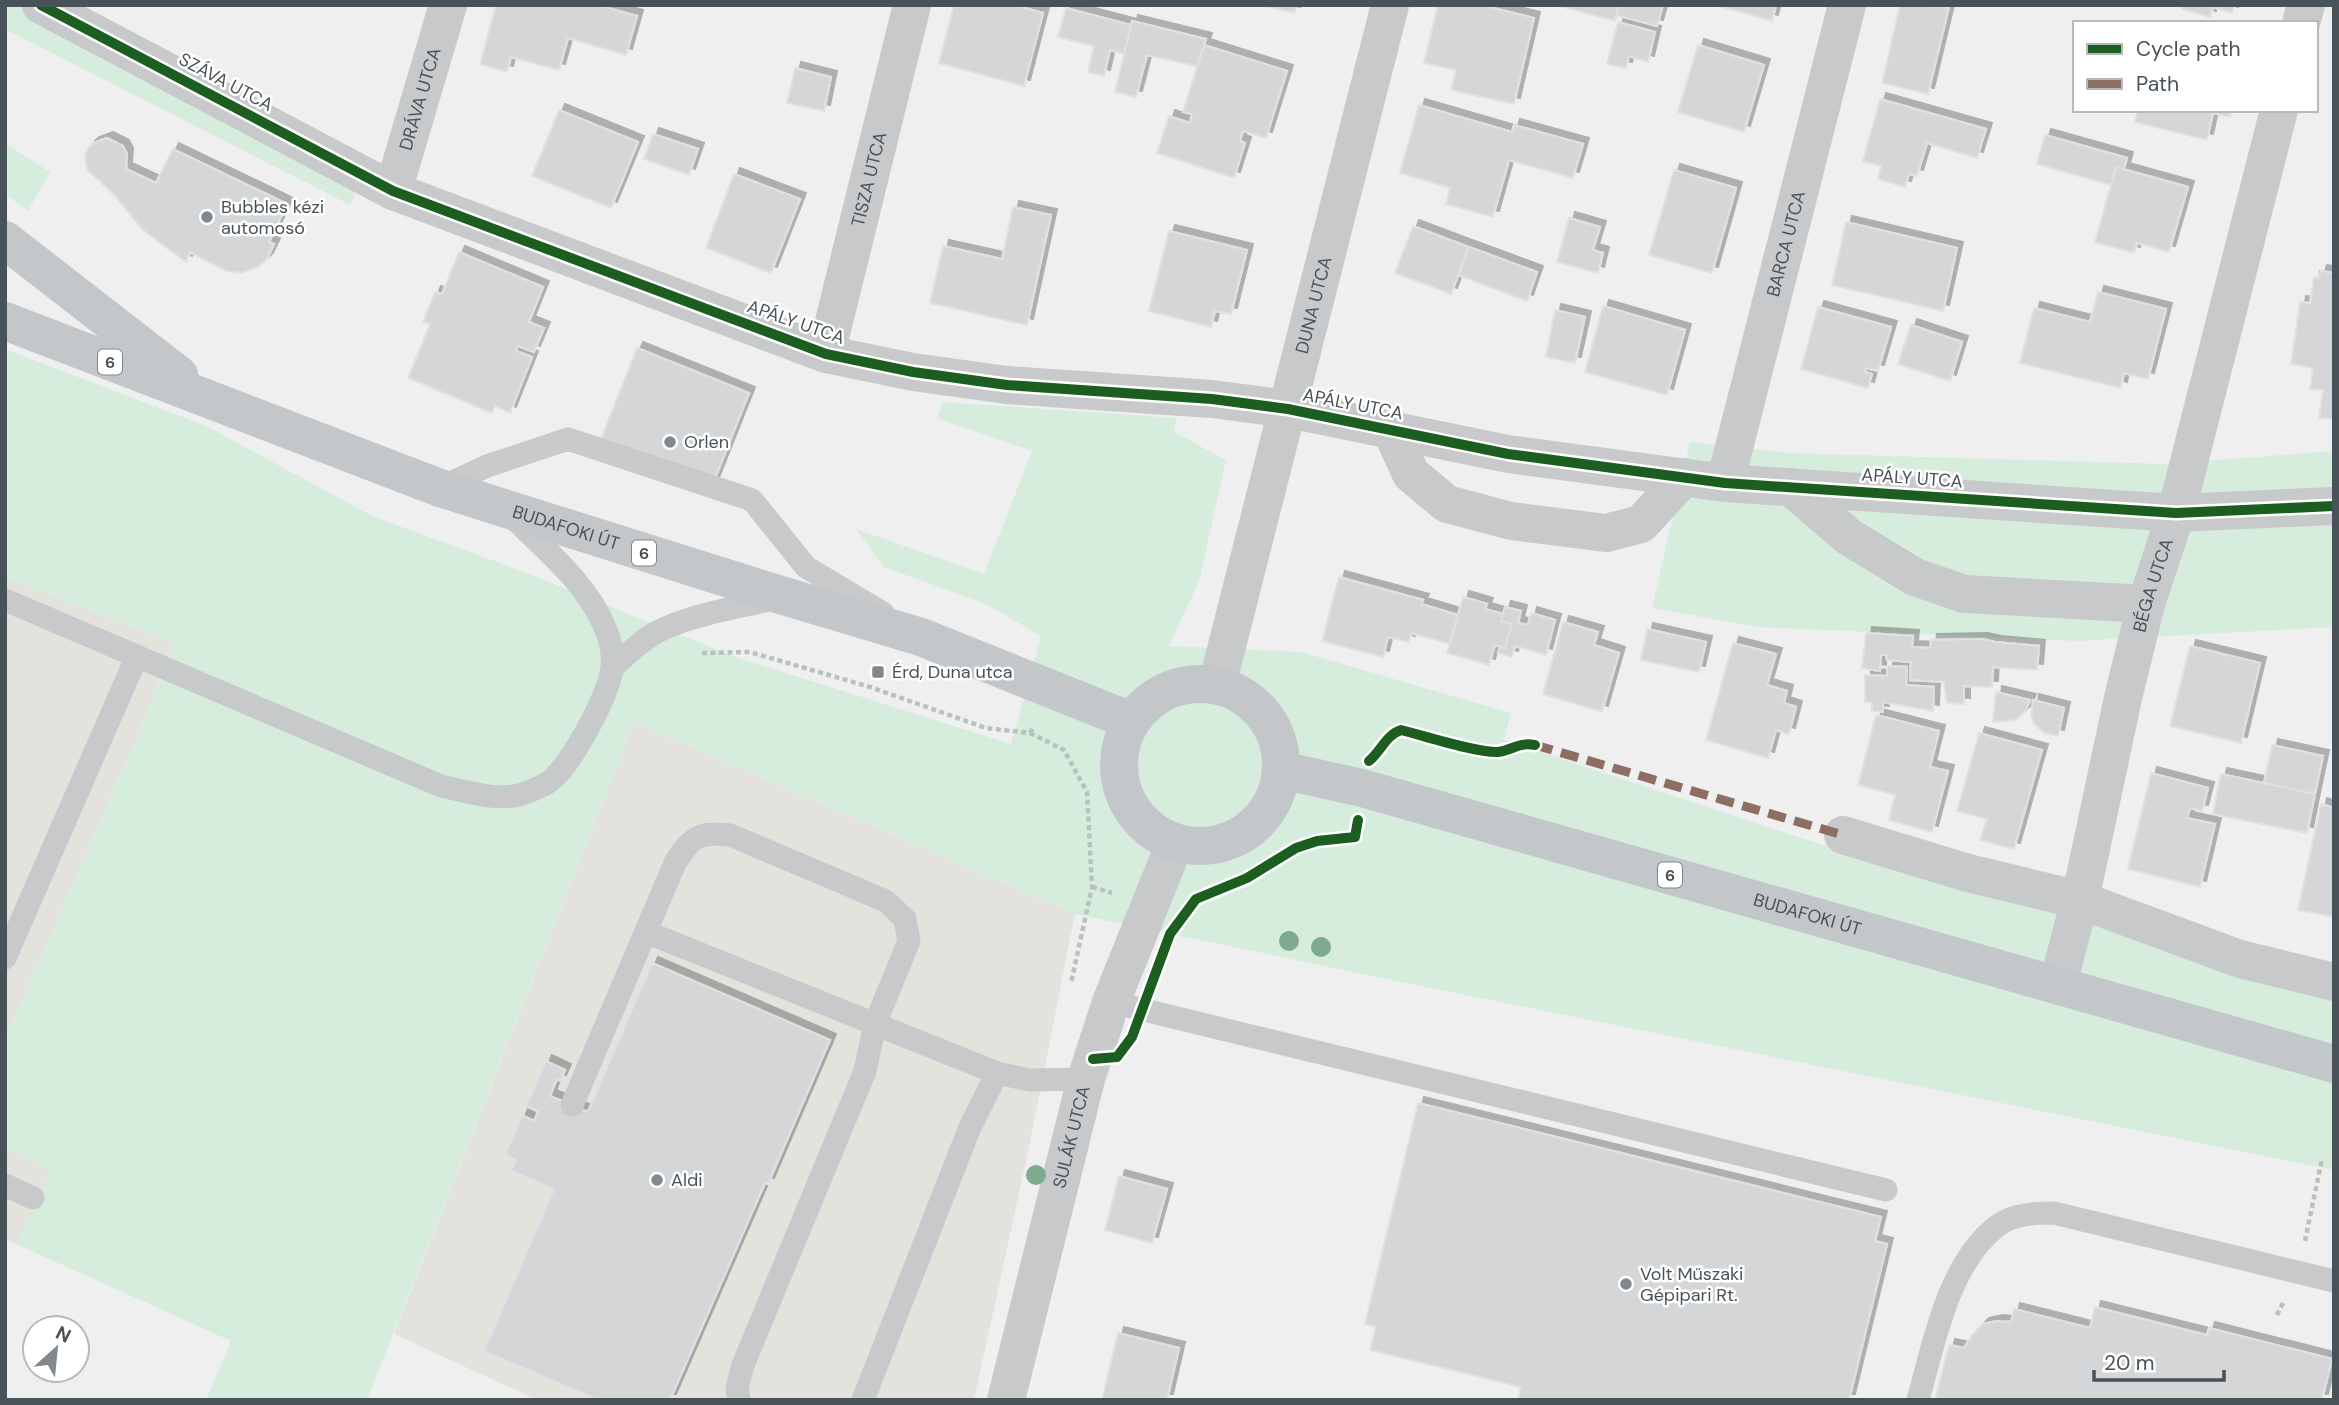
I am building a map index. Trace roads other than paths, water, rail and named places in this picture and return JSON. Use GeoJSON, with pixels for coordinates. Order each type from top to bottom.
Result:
{"type":"FeatureCollection","features":[{"type":"Feature","properties":{"kind":"main road"},"geometry":{"type":"LineString","coordinates":[[5,240],[214,402]]}},
{"type":"Feature","properties":{"kind":"main road","name":"BUDAFOKI ÚT"},"geometry":{"type":"LineString","coordinates":[[5,321],[440,488],[921,637],[1131,721]]}},
{"type":"Feature","properties":{"kind":"main road"},"geometry":{"type":"LineString","coordinates":[[1192,684],[1217,685],[1245,696],[1265,716],[1280,741],[1281,770],[1276,792],[1265,816],[1247,832],[1224,843],[1202,848],[1175,843],[1153,832],[1135,815],[1124,795],[1118,768],[1122,743],[1131,721],[1146,703],[1169,689],[1192,684]]}},
{"type":"Feature","properties":{"kind":"main road","name":"BUDAFOKI ÚT"},"geometry":{"type":"LineString","coordinates":[[1281,770],[1362,788],[2334,1064]]}},
{"type":"Feature","properties":{"kind":"street","name":"SZÁVA UTCA"},"geometry":{"type":"LineString","coordinates":[[41,5],[393,191]]}},
{"type":"Feature","properties":{"kind":"street","name":"DRÁVA UTCA"},"geometry":{"type":"LineString","coordinates":[[393,191],[448,5]]}},
{"type":"Feature","properties":{"kind":"street","name":"TISZA UTCA"},"geometry":{"type":"LineString","coordinates":[[826,354],[912,5]]}},
{"type":"Feature","properties":{"kind":"street","name":"DUNA UTCA"},"geometry":{"type":"LineString","coordinates":[[1217,685],[1390,5]]}},
{"type":"Feature","properties":{"kind":"street","name":"BARCA UTCA"},"geometry":{"type":"LineString","coordinates":[[1725,483],[1847,5]]}},
{"type":"Feature","properties":{"kind":"street","name":"BÉGA UTCA"},"geometry":{"type":"LineString","coordinates":[[2057,984],[2080,900],[2146,604],[2176,513],[2278,112]]}},
{"type":"Feature","properties":{"kind":"street","name":"APÁLY UTCA"},"geometry":{"type":"LineString","coordinates":[[393,191],[826,354],[913,372],[1007,385],[1212,399],[1287,409],[1508,454],[1725,483],[2176,513],[2334,506]]}},
{"type":"Feature","properties":{"kind":"street","name":"APÁLY UTCA"},"geometry":{"type":"LineString","coordinates":[[1391,430],[1411,474],[1447,503],[1510,521],[1606,533],[1641,524],[1684,477]]}},
{"type":"Feature","properties":{"kind":"street"},"geometry":{"type":"LineString","coordinates":[[1791,487],[1860,544],[1915,577],[1964,594],[2146,604]]}},
{"type":"Feature","properties":{"kind":"street"},"geometry":{"type":"LineString","coordinates":[[1843,835],[1968,873],[2080,900],[2240,959],[2334,982]]}},
{"type":"Feature","properties":{"kind":"street","name":"SULÁK UTCA"},"geometry":{"type":"LineString","coordinates":[[1006,1400],[1086,1079],[1111,1002],[1175,843]]}},
{"type":"Feature","properties":{"kind":"lane"},"geometry":{"type":"LineString","coordinates":[[440,488],[487,466],[568,439],[752,500],[806,567],[921,637]]}},
{"type":"Feature","properties":{"kind":"lane"},"geometry":{"type":"LineString","coordinates":[[5,600],[441,786],[484,795],[518,795],[549,782],[572,758],[596,712],[612,668],[612,652],[607,631],[598,612],[561,566],[503,509]]}},
{"type":"Feature","properties":{"kind":"lane"},"geometry":{"type":"LineString","coordinates":[[612,668],[653,635],[681,622],[784,596]]}},
{"type":"Feature","properties":{"kind":"lane"},"geometry":{"type":"LineString","coordinates":[[5,958],[137,656]]}},
{"type":"Feature","properties":{"kind":"lane"},"geometry":{"type":"LineString","coordinates":[[572,1105],[675,863],[687,844],[708,833],[730,835],[886,901],[905,919],[909,941],[875,1024],[865,1071],[743,1365],[737,1388],[740,1400]]}},
{"type":"Feature","properties":{"kind":"lane"},"geometry":{"type":"LineString","coordinates":[[646,932],[997,1073],[1030,1080],[1086,1079]]}},
{"type":"Feature","properties":{"kind":"lane"},"geometry":{"type":"LineString","coordinates":[[1111,1002],[1886,1190]]}},
{"type":"Feature","properties":{"kind":"lane"},"geometry":{"type":"LineString","coordinates":[[863,1400],[970,1127],[997,1073]]}},
{"type":"Feature","properties":{"kind":"lane"},"geometry":{"type":"LineString","coordinates":[[5,1185],[33,1198]]}},
{"type":"Feature","properties":{"kind":"lane"},"geometry":{"type":"LineString","coordinates":[[1918,1400],[1946,1302],[1970,1255],[1998,1225],[2027,1214],[2054,1213],[2334,1280]]}},
{"type":"Feature","properties":{"kind":"place","name":"Bubbles kézi automosó"},"geometry":{"type":"Point","coordinates":[207,217]}},
{"type":"Feature","properties":{"kind":"place","name":"Orlen"},"geometry":{"type":"Point","coordinates":[670,442]}},
{"type":"Feature","properties":{"kind":"place","name":"Érd, Duna utca"},"geometry":{"type":"Point","coordinates":[878,672]}},
{"type":"Feature","properties":{"kind":"place","name":"Aldi"},"geometry":{"type":"Point","coordinates":[657,1180]}},
{"type":"Feature","properties":{"kind":"place","name":"Volt Műszaki Gépipari Rt."},"geometry":{"type":"Point","coordinates":[1626,1284]}}]}
